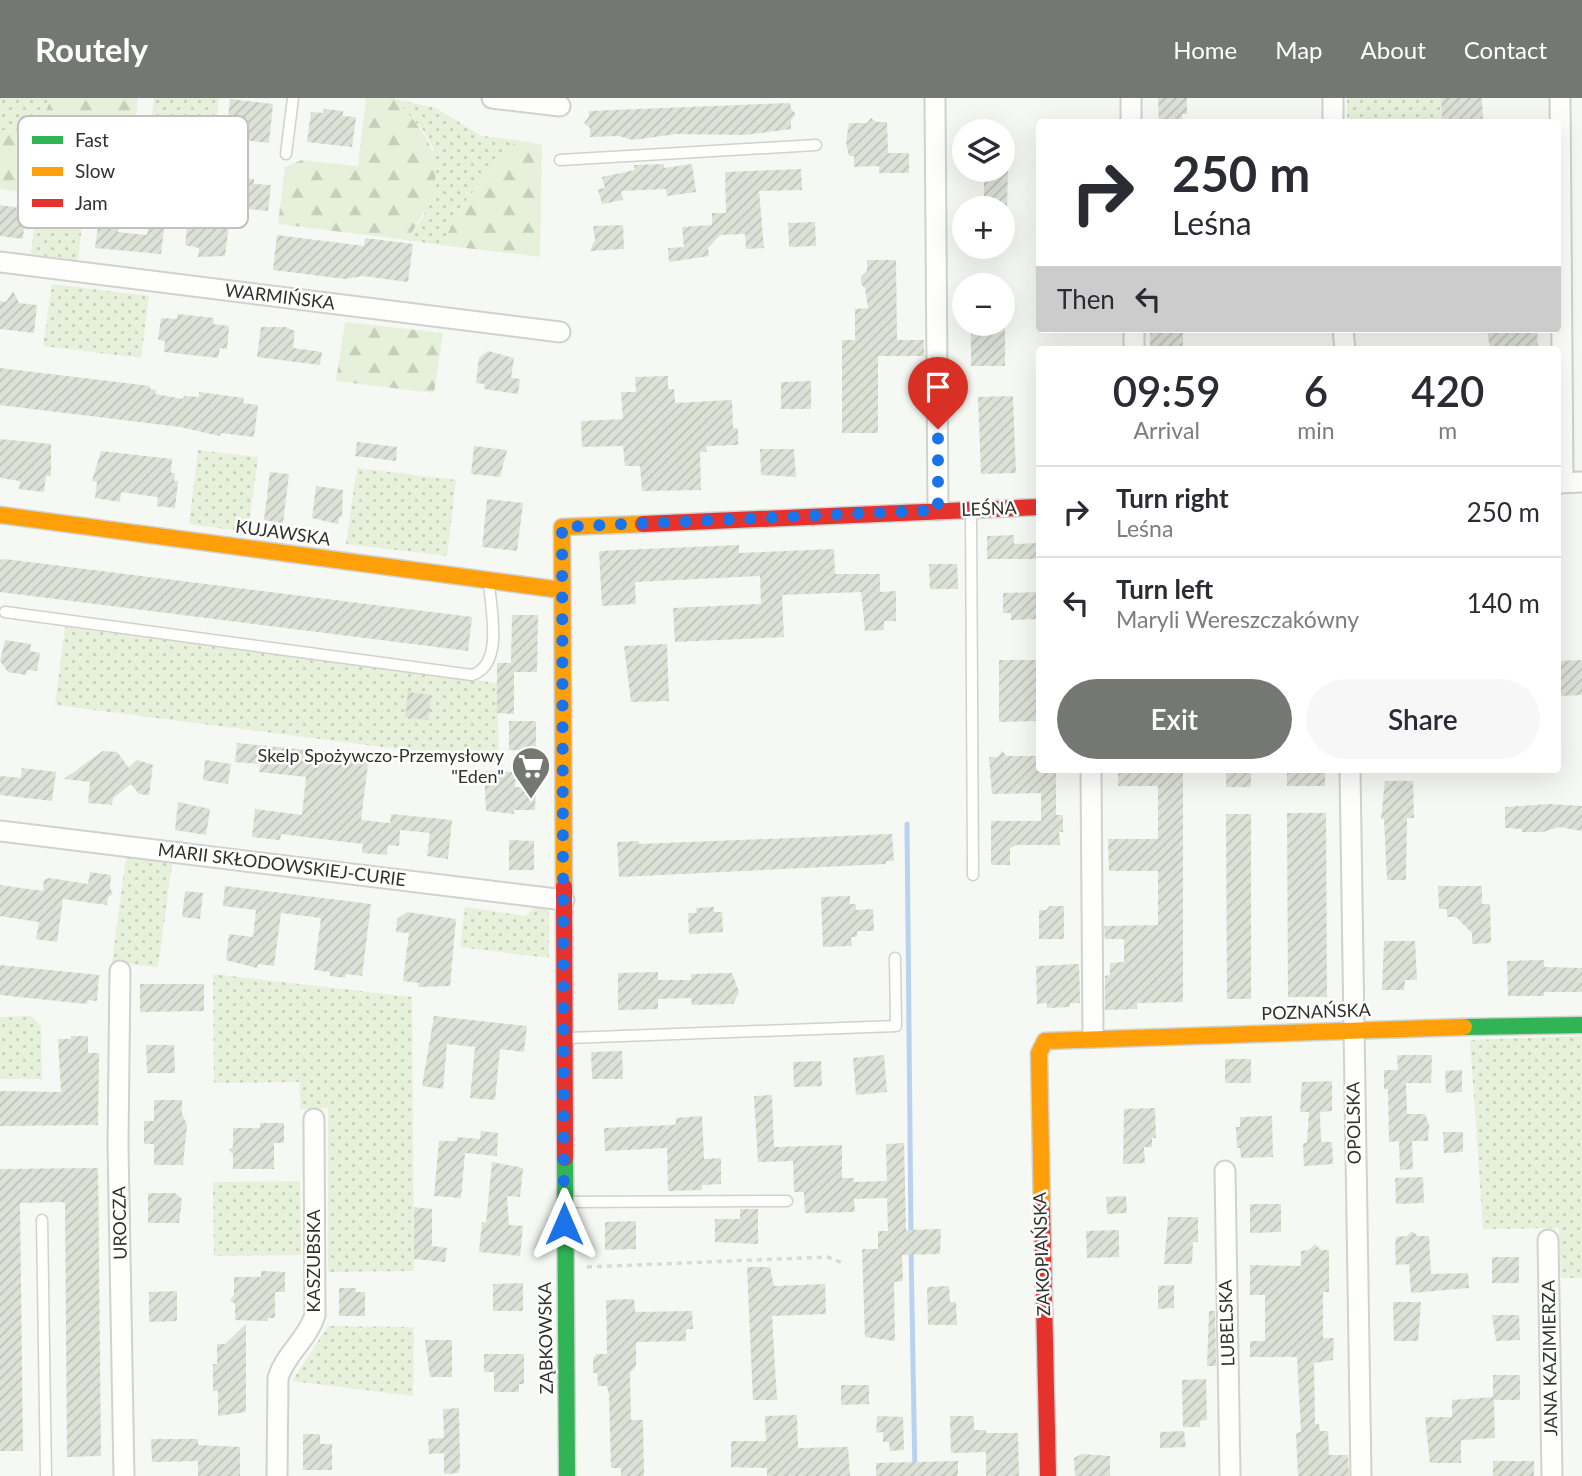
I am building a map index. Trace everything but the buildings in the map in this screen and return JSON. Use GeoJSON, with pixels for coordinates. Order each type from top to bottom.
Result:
{"type":"FeatureCollection","features":[{"type":"Feature","properties":{"kind":"street"},"geometry":{"type":"LineString","coordinates":[[492,98],[560,106]]}},
{"type":"Feature","properties":{"kind":"street"},"geometry":{"type":"LineString","coordinates":[[934,98],[938,510]]}},
{"type":"Feature","properties":{"kind":"street"},"geometry":{"type":"LineString","coordinates":[[1131,98],[1131,119]]}},
{"type":"Feature","properties":{"kind":"street"},"geometry":{"type":"LineString","coordinates":[[1333,98],[1334,119]]}},
{"type":"Feature","properties":{"kind":"street"},"geometry":{"type":"LineString","coordinates":[[1560,98],[1560,119]]}},
{"type":"Feature","properties":{"kind":"street"},"geometry":{"type":"LineString","coordinates":[[1561,153],[1567,483]]}},
{"type":"Feature","properties":{"kind":"street","name":"WARMIŃSKA"},"geometry":{"type":"LineString","coordinates":[[0,262],[560,332]]}},
{"type":"Feature","properties":{"kind":"street","name":"LEŚNA"},"geometry":{"type":"LineString","coordinates":[[562,527],[1036,507]]}},
{"type":"Feature","properties":{"kind":"street","name":"KUJAWSKA"},"geometry":{"type":"LineString","coordinates":[[0,515],[561,590]]}},
{"type":"Feature","properties":{"kind":"street","name":"ZĄBKOWSKA"},"geometry":{"type":"LineString","coordinates":[[562,527],[567,1476]]}},
{"type":"Feature","properties":{"kind":"street"},"geometry":{"type":"LineString","coordinates":[[1091,773],[1093,1037]]}},
{"type":"Feature","properties":{"kind":"street","name":"OPOLSKA"},"geometry":{"type":"LineString","coordinates":[[1350,773],[1361,1476]]}},
{"type":"Feature","properties":{"kind":"street","name":"MARII SKŁODOWSKIEJ-CURIE"},"geometry":{"type":"LineString","coordinates":[[0,831],[564,900]]}},
{"type":"Feature","properties":{"kind":"street","name":"UROCZA"},"geometry":{"type":"LineString","coordinates":[[120,971],[118,1145],[124,1476]]}},
{"type":"Feature","properties":{"kind":"street","name":"POZNAŃSKA"},"geometry":{"type":"LineString","coordinates":[[1052,1038],[1582,1025]]}},
{"type":"Feature","properties":{"kind":"street","name":"ZAKOPIAŃSKA"},"geometry":{"type":"LineString","coordinates":[[1048,1476],[1039,1053],[1045,1041],[1052,1038]]}},
{"type":"Feature","properties":{"kind":"street","name":"KASZUBSKA"},"geometry":{"type":"LineString","coordinates":[[278,1476],[278,1378],[282,1364],[313,1324],[315,1315],[314,1119]]}},
{"type":"Feature","properties":{"kind":"street","name":"LUBELSKA"},"geometry":{"type":"LineString","coordinates":[[1225,1171],[1230,1476]]}},
{"type":"Feature","properties":{"kind":"street","name":"JANA KAZIMIERZA"},"geometry":{"type":"LineString","coordinates":[[1548,1240],[1552,1476]]}},
{"type":"Feature","properties":{"kind":"lane"},"geometry":{"type":"LineString","coordinates":[[286,154],[293,98]]}},
{"type":"Feature","properties":{"kind":"lane"},"geometry":{"type":"LineString","coordinates":[[560,160],[816,145]]}},
{"type":"Feature","properties":{"kind":"lane"},"geometry":{"type":"LineString","coordinates":[[971,509],[973,874]]}},
{"type":"Feature","properties":{"kind":"lane"},"geometry":{"type":"LineString","coordinates":[[5,612],[472,675],[487,667],[491,655],[489,580]]}},
{"type":"Feature","properties":{"kind":"lane"},"geometry":{"type":"LineString","coordinates":[[564,1038],[896,1026],[895,958]]}},
{"type":"Feature","properties":{"kind":"lane"},"geometry":{"type":"LineString","coordinates":[[564,1203],[787,1201]]}},
{"type":"Feature","properties":{"kind":"lane"},"geometry":{"type":"LineString","coordinates":[[42,1220],[46,1476]]}},
{"type":"Feature","properties":{"kind":"path"},"geometry":{"type":"LineString","coordinates":[[564,1268],[827,1257],[843,1263]]}},
{"type":"Feature","properties":{"kind":"green space"},"geometry":{"type":"Polygon","coordinates":[[[0,98],[51,98],[45,116],[18,116],[18,131],[0,130],[0,98]]]}},
{"type":"Feature","properties":{"kind":"green space"},"geometry":{"type":"Polygon","coordinates":[[[51,98],[138,98],[136,116],[44,116],[51,98]]]}},
{"type":"Feature","properties":{"kind":"green space"},"geometry":{"type":"Polygon","coordinates":[[[154,98],[219,98],[217,116],[152,116],[154,98]]]}},
{"type":"Feature","properties":{"kind":"green space"},"geometry":{"type":"Polygon","coordinates":[[[366,98],[394,98],[411,117],[432,150],[435,182],[421,218],[407,240],[278,224],[285,167],[302,160],[358,166],[366,98]]]}},
{"type":"Feature","properties":{"kind":"green space"},"geometry":{"type":"Polygon","coordinates":[[[1347,98],[1441,98],[1441,119],[1347,119],[1347,98]]]}},
{"type":"Feature","properties":{"kind":"green space"},"geometry":{"type":"Polygon","coordinates":[[[394,99],[436,108],[482,136],[517,140],[467,199],[441,245],[407,240],[424,216],[433,147],[423,130],[394,99]]]}},
{"type":"Feature","properties":{"kind":"green space"},"geometry":{"type":"Polygon","coordinates":[[[0,130],[18,131],[18,191],[0,189],[0,130]]]}},
{"type":"Feature","properties":{"kind":"green space"},"geometry":{"type":"Polygon","coordinates":[[[517,140],[542,145],[540,257],[441,245],[467,199],[517,140]]]}},
{"type":"Feature","properties":{"kind":"green space"},"geometry":{"type":"Polygon","coordinates":[[[34,228],[82,228],[78,260],[31,254],[34,228]]]}},
{"type":"Feature","properties":{"kind":"green space"},"geometry":{"type":"Polygon","coordinates":[[[52,284],[149,296],[141,358],[43,346],[52,284]]]}},
{"type":"Feature","properties":{"kind":"green space"},"geometry":{"type":"Polygon","coordinates":[[[345,322],[443,333],[434,393],[336,381],[345,322]]]}},
{"type":"Feature","properties":{"kind":"green space"},"geometry":{"type":"Polygon","coordinates":[[[198,450],[258,457],[248,532],[189,524],[198,450]]]}},
{"type":"Feature","properties":{"kind":"green space"},"geometry":{"type":"Polygon","coordinates":[[[357,468],[456,480],[447,556],[346,544],[357,468]]]}},
{"type":"Feature","properties":{"kind":"green space"},"geometry":{"type":"Polygon","coordinates":[[[65,627],[497,683],[499,762],[55,705],[65,627]]]}},
{"type":"Feature","properties":{"kind":"green space"},"geometry":{"type":"Polygon","coordinates":[[[127,850],[173,857],[158,967],[112,962],[127,850]]]}},
{"type":"Feature","properties":{"kind":"green space"},"geometry":{"type":"Polygon","coordinates":[[[536,905],[549,907],[549,958],[460,947],[465,907],[526,916],[536,905]]]}},
{"type":"Feature","properties":{"kind":"green space"},"geometry":{"type":"Polygon","coordinates":[[[213,974],[412,997],[414,1271],[328,1272],[328,1108],[300,1109],[300,1082],[214,1083],[213,974]]]}},
{"type":"Feature","properties":{"kind":"green space"},"geometry":{"type":"Polygon","coordinates":[[[31,1016],[41,1026],[42,1079],[0,1079],[0,1017],[31,1016]]]}},
{"type":"Feature","properties":{"kind":"green space"},"geometry":{"type":"Polygon","coordinates":[[[1582,1036],[1582,1278],[1561,1278],[1559,1228],[1483,1229],[1470,1040],[1582,1036]]]}},
{"type":"Feature","properties":{"kind":"green space"},"geometry":{"type":"Polygon","coordinates":[[[300,1181],[301,1255],[214,1256],[213,1182],[300,1181]]]}},
{"type":"Feature","properties":{"kind":"green space"},"geometry":{"type":"Polygon","coordinates":[[[328,1326],[414,1327],[413,1396],[292,1381],[328,1326]]]}},
{"type":"Feature","properties":{"kind":"waterway"},"geometry":{"type":"LineString","coordinates":[[907,824],[911,1235]]}},
{"type":"Feature","properties":{"kind":"waterway"},"geometry":{"type":"LineString","coordinates":[[911,1248],[915,1476]]}},
{"type":"Feature","properties":{"kind":"traffic: fast"},"geometry":{"type":"LineString","coordinates":[[1464,1027],[1582,1025]]}},
{"type":"Feature","properties":{"kind":"traffic: fast"},"geometry":{"type":"LineString","coordinates":[[565,1158],[567,1476]]}},
{"type":"Feature","properties":{"kind":"traffic: slow"},"geometry":{"type":"LineString","coordinates":[[0,515],[561,590]]}},
{"type":"Feature","properties":{"kind":"traffic: slow"},"geometry":{"type":"LineString","coordinates":[[564,887],[562,527],[643,524]]}},
{"type":"Feature","properties":{"kind":"traffic: slow"},"geometry":{"type":"LineString","coordinates":[[1042,1211],[1039,1053],[1045,1041],[1464,1027]]}},
{"type":"Feature","properties":{"kind":"traffic: jam"},"geometry":{"type":"LineString","coordinates":[[643,524],[1036,507]]}},
{"type":"Feature","properties":{"kind":"traffic: jam"},"geometry":{"type":"LineString","coordinates":[[564,887],[565,1158]]}},
{"type":"Feature","properties":{"kind":"traffic: jam"},"geometry":{"type":"LineString","coordinates":[[1042,1211],[1048,1476]]}},
{"type":"Feature","properties":{"kind":"place","name":"Skelp Spożywczo-Przemysłowy \"Eden\""},"geometry":{"type":"Point","coordinates":[531,800]}},
{"type":"Feature","properties":{"kind":"route"},"geometry":{"type":"LineString","coordinates":[[564,1224],[562,527],[938,510],[938,429]]}}]}
